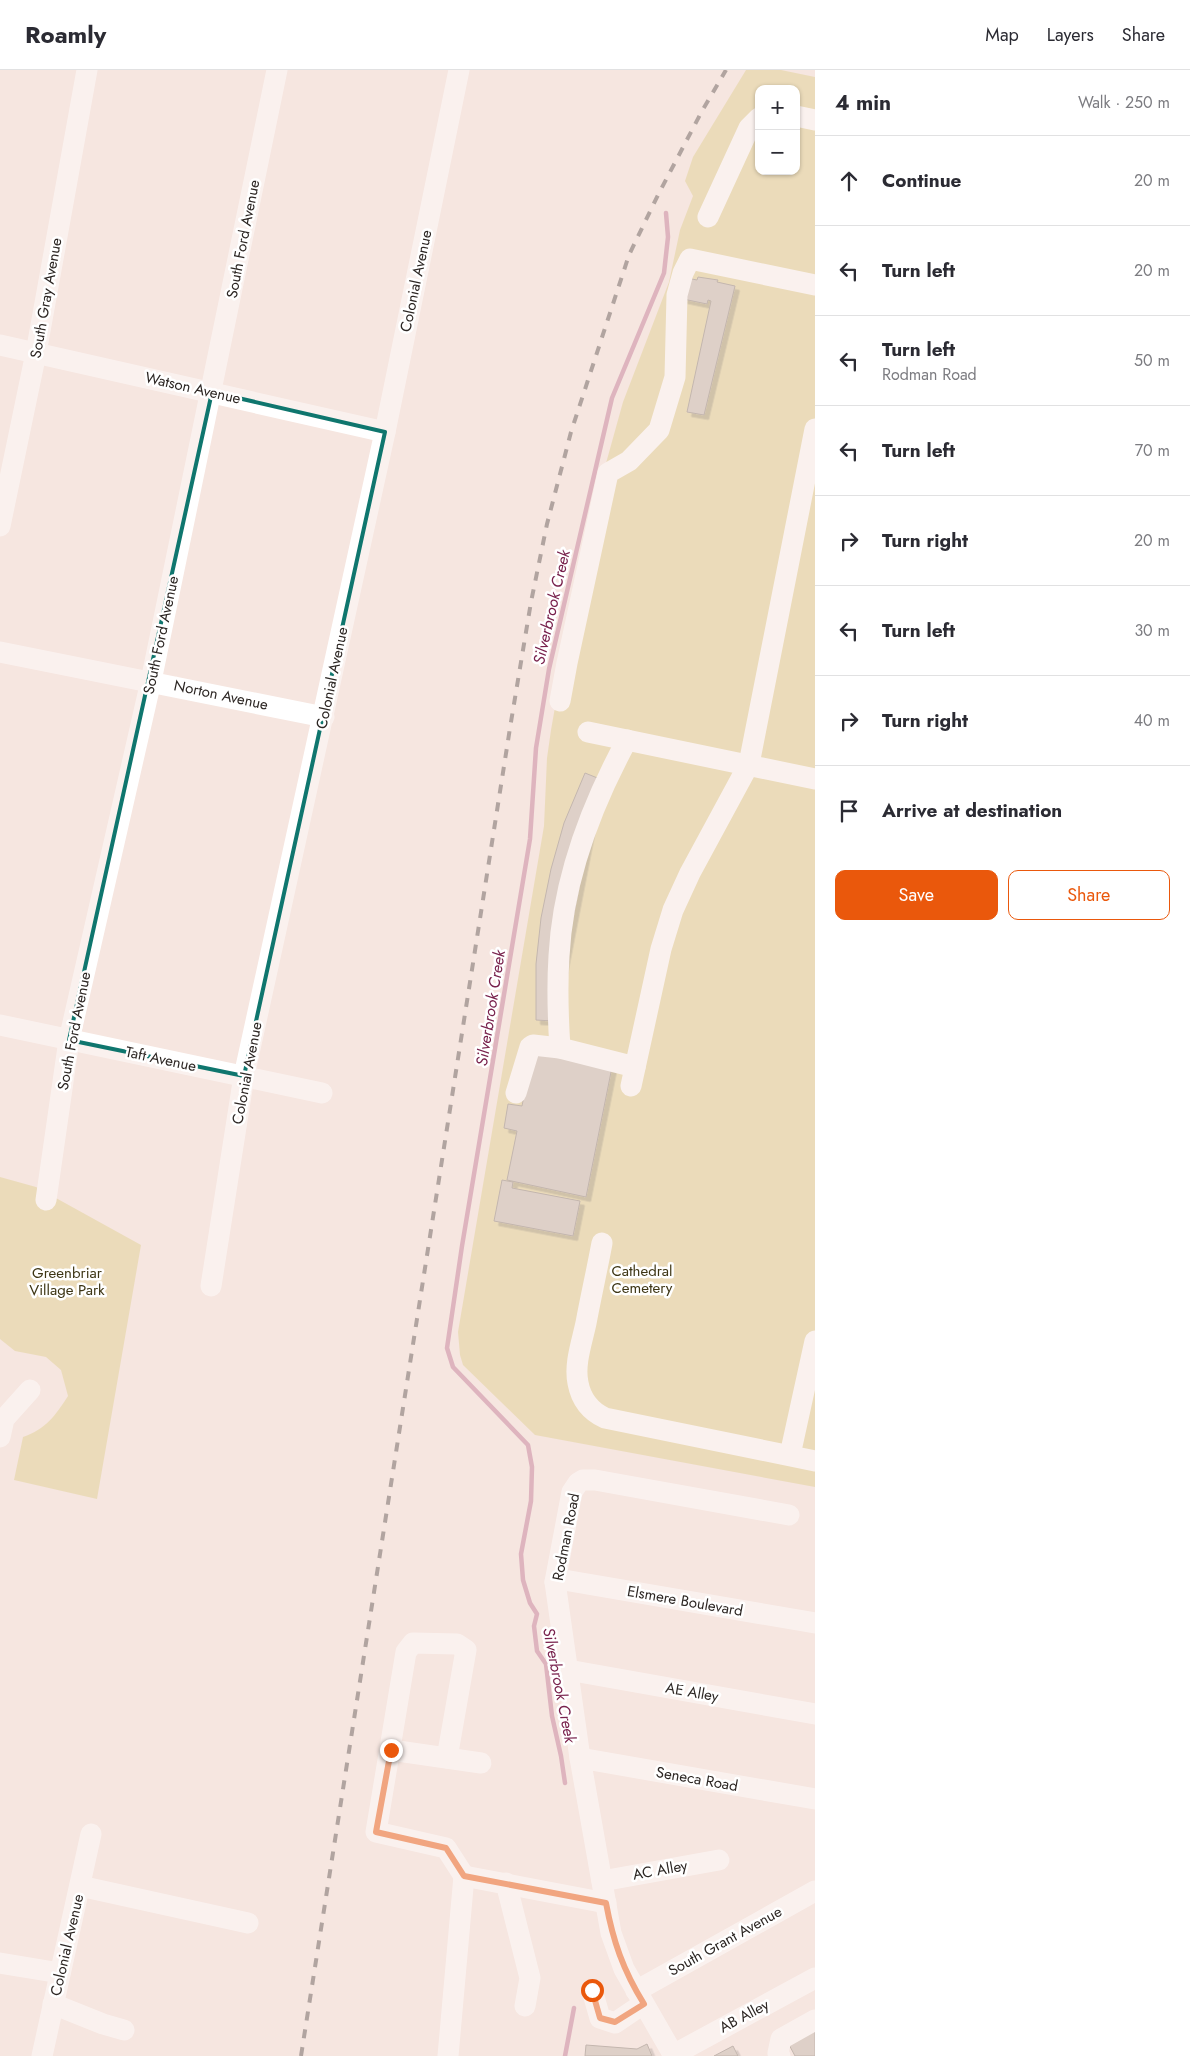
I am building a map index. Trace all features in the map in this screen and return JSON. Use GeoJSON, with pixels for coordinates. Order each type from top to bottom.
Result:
{"type":"FeatureCollection","features":[{"type":"Feature","properties":{"kind":"street","name":"South Gray Avenue"},"geometry":{"type":"LineString","coordinates":[[0,526],[36,352],[88,70]]}},
{"type":"Feature","properties":{"kind":"street","name":"South Ford Avenue"},"geometry":{"type":"LineString","coordinates":[[46,1200],[69,1040],[151,681],[277,70]]}},
{"type":"Feature","properties":{"kind":"street","name":"Colonial Avenue"},"geometry":{"type":"LineString","coordinates":[[211,1286],[244,1076],[385,432],[459,70]]}},
{"type":"Feature","properties":{"kind":"street"},"geometry":{"type":"LineString","coordinates":[[800,117],[815,120]]}},
{"type":"Feature","properties":{"kind":"street"},"geometry":{"type":"LineString","coordinates":[[708,217],[749,128],[755,122]]}},
{"type":"Feature","properties":{"kind":"street"},"geometry":{"type":"LineString","coordinates":[[560,701],[566,663],[608,474],[629,461],[659,430],[675,377],[677,295],[683,273],[690,259],[815,285]]}},
{"type":"Feature","properties":{"kind":"street","name":"Watson Avenue"},"geometry":{"type":"LineString","coordinates":[[0,345],[385,432]]}},
{"type":"Feature","properties":{"kind":"street"},"geometry":{"type":"LineString","coordinates":[[516,1093],[530,1047],[538,1044],[560,1048],[633,1076],[661,949],[673,910],[690,873],[749,764],[815,429]]}},
{"type":"Feature","properties":{"kind":"street","name":"Norton Avenue"},"geometry":{"type":"LineString","coordinates":[[0,652],[324,716]]}},
{"type":"Feature","properties":{"kind":"street"},"geometry":{"type":"LineString","coordinates":[[588,732],[815,779]]}},
{"type":"Feature","properties":{"kind":"street"},"geometry":{"type":"LineString","coordinates":[[560,1048],[559,956],[570,886],[590,818],[607,778],[627,740]]}},
{"type":"Feature","properties":{"kind":"street","name":"Taft Avenue"},"geometry":{"type":"LineString","coordinates":[[0,1025],[322,1093]]}},
{"type":"Feature","properties":{"kind":"street"},"geometry":{"type":"LineString","coordinates":[[602,1243],[577,1361],[578,1382],[582,1397],[588,1406],[596,1414],[605,1418],[815,1461]]}},
{"type":"Feature","properties":{"kind":"street"},"geometry":{"type":"LineString","coordinates":[[790,1455],[815,1341]]}},
{"type":"Feature","properties":{"kind":"street"},"geometry":{"type":"LineString","coordinates":[[0,1437],[4,1419],[30,1390]]}},
{"type":"Feature","properties":{"kind":"street","name":"Rodman Road"},"geometry":{"type":"LineString","coordinates":[[674,2055],[624,1968],[611,1933],[580,1758],[555,1582],[572,1492],[578,1483],[583,1480],[595,1480],[789,1515]]}},
{"type":"Feature","properties":{"kind":"street","name":"Elsmere Boulevard"},"geometry":{"type":"LineString","coordinates":[[555,1582],[564,1580],[815,1624]]}},
{"type":"Feature","properties":{"kind":"street"},"geometry":{"type":"LineString","coordinates":[[447,1758],[466,1650],[457,1644],[413,1643],[406,1652],[376,1832],[446,1848],[464,1876],[448,2056]]}},
{"type":"Feature","properties":{"kind":"street","name":"AE Alley"},"geometry":{"type":"LineString","coordinates":[[568,1670],[815,1714]]}},
{"type":"Feature","properties":{"kind":"street"},"geometry":{"type":"LineString","coordinates":[[391,1750],[481,1762]]}},
{"type":"Feature","properties":{"kind":"street","name":"Seneca Road"},"geometry":{"type":"LineString","coordinates":[[580,1758],[815,1800]]}},
{"type":"Feature","properties":{"kind":"street","name":"Colonial Avenue"},"geometry":{"type":"LineString","coordinates":[[42,2056],[91,1834]]}},
{"type":"Feature","properties":{"kind":"street","name":"AC Alley"},"geometry":{"type":"LineString","coordinates":[[602,1881],[719,1860]]}},
{"type":"Feature","properties":{"kind":"street"},"geometry":{"type":"LineString","coordinates":[[464,1876],[606,1903]]}},
{"type":"Feature","properties":{"kind":"street"},"geometry":{"type":"LineString","coordinates":[[506,1883],[530,1978],[525,2006]]}},
{"type":"Feature","properties":{"kind":"street"},"geometry":{"type":"LineString","coordinates":[[80,1886],[248,1923]]}},
{"type":"Feature","properties":{"kind":"street","name":"South Grant Avenue"},"geometry":{"type":"LineString","coordinates":[[592,1990],[600,2018],[615,2022],[640,1997],[815,1891]]}},
{"type":"Feature","properties":{"kind":"street"},"geometry":{"type":"LineString","coordinates":[[0,1962],[60,1973]]}},
{"type":"Feature","properties":{"kind":"street","name":"AB Alley"},"geometry":{"type":"LineString","coordinates":[[674,2055],[815,1978]]}},
{"type":"Feature","properties":{"kind":"street"},"geometry":{"type":"LineString","coordinates":[[53,2004],[103,2024],[124,2030]]}},
{"type":"Feature","properties":{"kind":"street"},"geometry":{"type":"LineString","coordinates":[[780,2056],[778,2053],[780,2039],[815,2020]]}},
{"type":"Feature","properties":{"kind":"highlighted area"},"geometry":{"type":"Polygon","coordinates":[[[212,392],[385,432],[244,1076],[69,1040],[212,392]]]}},
{"type":"Feature","properties":{"kind":"green space","name":"Cathedral Cemetery"},"geometry":{"type":"Polygon","coordinates":[[[746,70],[781,70],[815,77],[815,1487],[535,1435],[463,1365],[460,1355],[458,1332],[544,826],[547,758],[561,673],[603,474],[623,402],[669,282],[680,230],[693,196],[685,181],[693,157],[746,70]]]}},
{"type":"Feature","properties":{"kind":"green space","name":"Greenbriar Village Park"},"geometry":{"type":"Polygon","coordinates":[[[0,1177],[36,1187],[141,1245],[97,1499],[14,1480],[23,1437],[44,1426],[59,1410],[68,1396],[61,1370],[46,1357],[15,1351],[0,1339],[0,1177]]]}},
{"type":"Feature","properties":{"kind":"building"},"geometry":{"type":"Polygon","coordinates":[[[698,277],[718,280],[717,282],[735,286],[704,415],[687,412],[711,301],[708,300],[707,304],[683,299],[687,278],[697,280],[698,277]]]}},
{"type":"Feature","properties":{"kind":"building"},"geometry":{"type":"Polygon","coordinates":[[[585,773],[600,779],[553,1021],[536,1020],[536,964],[541,918],[551,869],[564,823],[585,773]]]}},
{"type":"Feature","properties":{"kind":"building"},"geometry":{"type":"Polygon","coordinates":[[[535,1051],[612,1067],[586,1197],[507,1180],[517,1131],[504,1128],[508,1104],[522,1106],[530,1065],[535,1051]]]}},
{"type":"Feature","properties":{"kind":"building"},"geometry":{"type":"Polygon","coordinates":[[[502,1180],[513,1182],[512,1188],[580,1201],[573,1236],[494,1221],[502,1180]]]}},
{"type":"Feature","properties":{"kind":"building"},"geometry":{"type":"Polygon","coordinates":[[[815,2023],[815,2056],[795,2056],[786,2039],[815,2023]]]}},
{"type":"Feature","properties":{"kind":"building"},"geometry":{"type":"Polygon","coordinates":[[[647,2044],[652,2056],[585,2056],[586,2045],[637,2049],[647,2044]]]}},
{"type":"Feature","properties":{"kind":"building"},"geometry":{"type":"Polygon","coordinates":[[[733,2046],[738,2056],[714,2056],[733,2046]]]}},
{"type":"Feature","properties":{"kind":"waterway","name":"Silverbrook Creek"},"geometry":{"type":"LineString","coordinates":[[565,1783],[552,1716],[546,1664],[537,1651],[534,1626],[537,1614],[530,1603],[523,1580],[521,1554],[531,1501],[532,1467],[528,1445],[453,1367],[447,1348],[462,1246],[530,839],[536,748],[549,669],[612,398],[664,273],[668,237],[666,213]]}},
{"type":"Feature","properties":{"kind":"waterway","name":"Silverbrook Creek"},"geometry":{"type":"LineString","coordinates":[[565,2056],[574,2008]]}},
{"type":"Feature","properties":{"kind":"railway"},"geometry":{"type":"LineString","coordinates":[[301,2056],[510,728],[531,602],[547,524],[571,432],[629,255],[702,111],[726,70]]}},
{"type":"Feature","properties":{"kind":"route"},"geometry":{"type":"LineString","coordinates":[[391,1750],[376,1832],[446,1848],[464,1876],[606,1903],[611,1933],[624,1968],[644,2004],[615,2022],[600,2018],[592,1990]]}}]}
